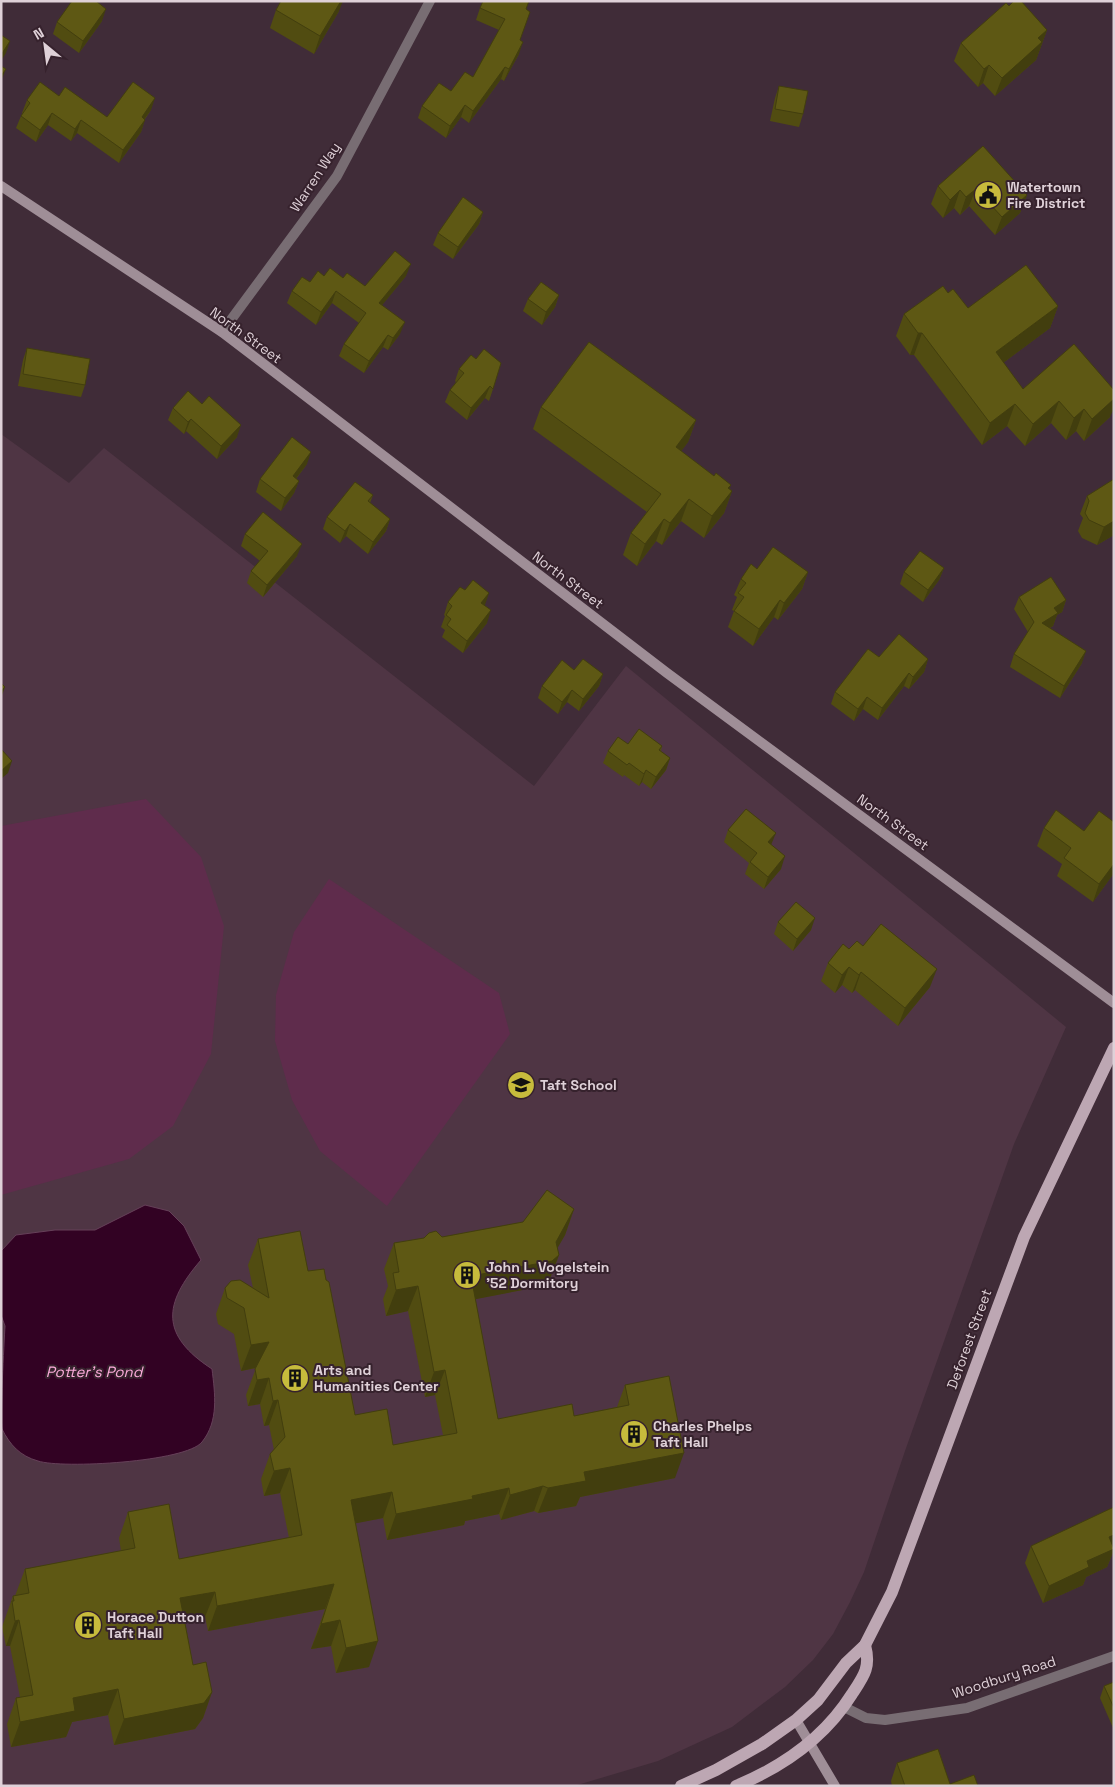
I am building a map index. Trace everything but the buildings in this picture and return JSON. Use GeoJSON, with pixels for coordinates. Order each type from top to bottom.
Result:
{"type":"FeatureCollection","features":[{"type":"Feature","properties":{"kind":"main road","name":"Deforest Street"},"geometry":{"type":"LineString","coordinates":[[865,1645],[892,1592],[1024,1237],[1114,1048]]}},
{"type":"Feature","properties":{"kind":"main road"},"geometry":{"type":"LineString","coordinates":[[736,1786],[779,1764],[810,1743],[828,1727],[844,1707],[866,1669],[868,1658],[865,1645]]}},
{"type":"Feature","properties":{"kind":"main road"},"geometry":{"type":"LineString","coordinates":[[681,1786],[748,1753],[796,1720],[818,1700],[846,1663],[865,1645]]}},
{"type":"Feature","properties":{"kind":"street","name":"Warren Way"},"geometry":{"type":"LineString","coordinates":[[222,332],[337,176],[430,1]]}},
{"type":"Feature","properties":{"kind":"street","name":"North Street"},"geometry":{"type":"LineString","coordinates":[[1,186],[222,332],[667,673],[1114,1003]]}},
{"type":"Feature","properties":{"kind":"street","name":"Woodbury Road"},"geometry":{"type":"LineString","coordinates":[[844,1707],[866,1718],[885,1720],[967,1708],[1114,1656]]}},
{"type":"Feature","properties":{"kind":"street"},"geometry":{"type":"LineString","coordinates":[[796,1720],[835,1786]]}},
{"type":"Feature","properties":{"kind":"shaded area","name":"Taft School"},"geometry":{"type":"Polygon","coordinates":[[[1,434],[69,483],[104,448],[534,786],[626,666],[1066,1027],[1014,1144],[864,1572],[850,1602],[833,1634],[813,1660],[785,1687],[732,1727],[658,1761],[574,1786],[1,1786],[1,434]]]}},
{"type":"Feature","properties":{"kind":"shaded area"},"geometry":{"type":"Polygon","coordinates":[[[146,799],[201,857],[224,926],[211,1054],[173,1126],[129,1159],[1,1195],[1,826],[146,799]]]}},
{"type":"Feature","properties":{"kind":"shaded area"},"geometry":{"type":"Polygon","coordinates":[[[329,879],[499,993],[510,1034],[387,1206],[320,1151],[292,1100],[275,1041],[276,995],[294,932],[329,879]]]}},
{"type":"Feature","properties":{"kind":"water","name":"Potter's Pond"},"geometry":{"type":"Polygon","coordinates":[[[145,1205],[169,1211],[184,1226],[201,1260],[179,1291],[174,1305],[173,1318],[176,1331],[183,1344],[212,1369],[214,1407],[211,1425],[207,1434],[202,1442],[191,1449],[173,1455],[149,1459],[96,1464],[72,1464],[51,1463],[32,1459],[16,1449],[2,1429],[5,1326],[1,1315],[1,1251],[16,1235],[55,1230],[95,1230],[145,1205]]]}},
{"type":"Feature","properties":{"kind":"place","name":"Watertown Fire District"},"geometry":{"type":"Point","coordinates":[988,195]}},
{"type":"Feature","properties":{"kind":"place","name":"Taft School"},"geometry":{"type":"Point","coordinates":[521,1085]}},
{"type":"Feature","properties":{"kind":"place","name":"John L. Vogelstein '52 Dormitory"},"geometry":{"type":"Point","coordinates":[467,1275]}},
{"type":"Feature","properties":{"kind":"place","name":"Arts and Humanities Center"},"geometry":{"type":"Point","coordinates":[295,1378]}},
{"type":"Feature","properties":{"kind":"place","name":"Charles Phelps Taft Hall"},"geometry":{"type":"Point","coordinates":[634,1434]}},
{"type":"Feature","properties":{"kind":"place","name":"Horace Dutton Taft Hall"},"geometry":{"type":"Point","coordinates":[88,1625]}}]}
